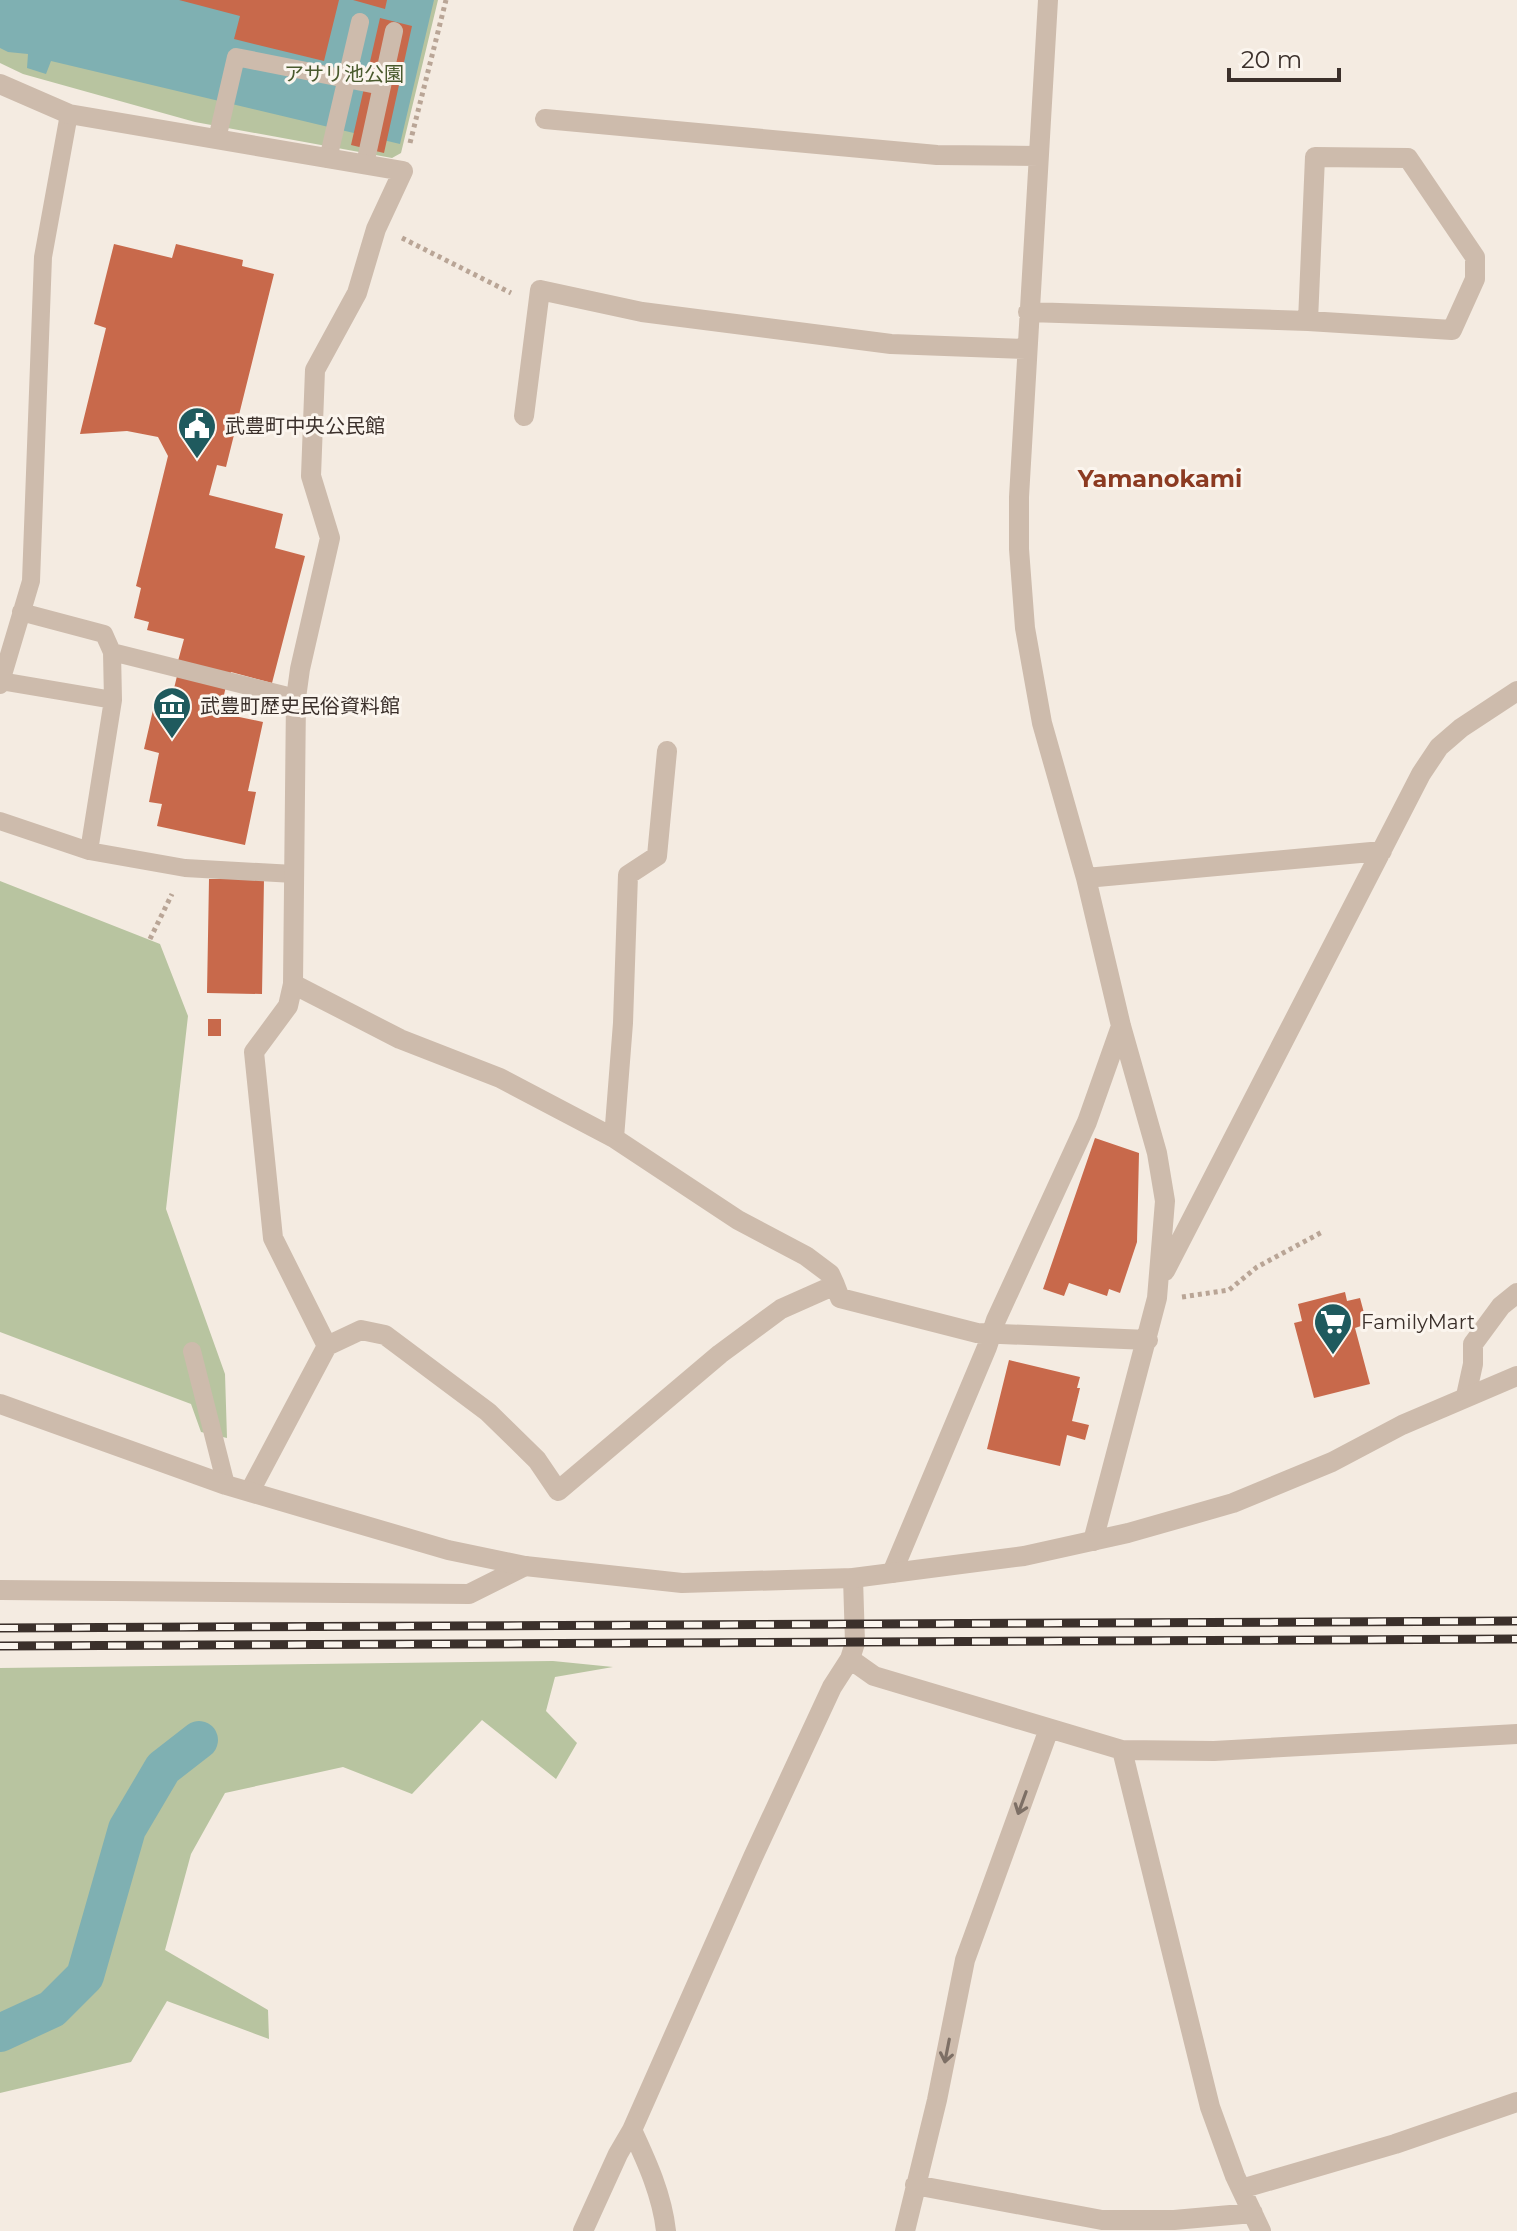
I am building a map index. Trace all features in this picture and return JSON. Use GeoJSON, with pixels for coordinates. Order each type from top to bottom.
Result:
{"type":"FeatureCollection","features":[{"type":"Feature","properties":{"kind":"street"},"geometry":{"type":"LineString","coordinates":[[1048,0],[1019,497],[1025,628],[1042,723],[1086,878],[1121,1026],[1157,1153],[1165,1201],[1161,1281],[1093,1541]]}},
{"type":"Feature","properties":{"kind":"street"},"geometry":{"type":"LineString","coordinates":[[0,84],[69,114],[403,171],[376,229],[357,293],[315,370],[311,476],[330,538],[296,698],[293,984],[288,1006],[254,1052],[273,1238],[327,1346]]}},
{"type":"Feature","properties":{"kind":"street"},"geometry":{"type":"LineString","coordinates":[[545,119],[937,155],[1039,156]]}},
{"type":"Feature","properties":{"kind":"street"},"geometry":{"type":"LineString","coordinates":[[1028,312],[1308,321],[1452,330],[1475,279],[1475,257],[1408,158],[1315,157],[1308,321]]}},
{"type":"Feature","properties":{"kind":"street"},"geometry":{"type":"LineString","coordinates":[[524,416],[540,290],[642,312],[891,344],[1026,349]]}},
{"type":"Feature","properties":{"kind":"street"},"geometry":{"type":"LineString","coordinates":[[1161,1281],[1207,1186],[1421,774],[1439,747],[1461,728],[1517,691]]}},
{"type":"Feature","properties":{"kind":"street"},"geometry":{"type":"LineString","coordinates":[[614,1138],[623,1023],[628,875],[657,856],[667,751]]}},
{"type":"Feature","properties":{"kind":"street"},"geometry":{"type":"LineString","coordinates":[[1086,878],[1382,851]]}},
{"type":"Feature","properties":{"kind":"street"},"geometry":{"type":"LineString","coordinates":[[293,984],[400,1039],[500,1078],[614,1138],[738,1220],[806,1256],[830,1274],[840,1298],[977,1333],[1148,1340]]}},
{"type":"Feature","properties":{"kind":"street"},"geometry":{"type":"LineString","coordinates":[[892,1573],[992,1332],[1087,1122],[1121,1026]]}},
{"type":"Feature","properties":{"kind":"street"},"geometry":{"type":"LineString","coordinates":[[250,1491],[327,1346],[361,1330],[385,1335],[488,1412],[537,1460],[558,1491],[720,1354],[781,1309],[835,1285]]}},
{"type":"Feature","properties":{"kind":"street"},"geometry":{"type":"LineString","coordinates":[[1466,1396],[1473,1364],[1473,1344],[1501,1306],[1517,1293]]}},
{"type":"Feature","properties":{"kind":"street"},"geometry":{"type":"LineString","coordinates":[[0,1404],[226,1485],[448,1550],[525,1566],[682,1583],[853,1578],[1024,1556],[1093,1541],[1233,1503],[1332,1462],[1402,1425],[1517,1376]]}},
{"type":"Feature","properties":{"kind":"street"},"geometry":{"type":"LineString","coordinates":[[0,1590],[469,1594],[525,1566]]}},
{"type":"Feature","properties":{"kind":"street"},"geometry":{"type":"LineString","coordinates":[[583,2231],[632,2130],[832,1687],[850,1659],[855,1643],[853,1578]]}},
{"type":"Feature","properties":{"kind":"street"},"geometry":{"type":"LineString","coordinates":[[850,1659],[874,1676],[1122,1750],[1214,1751],[1517,1734]]}},
{"type":"Feature","properties":{"kind":"street"},"geometry":{"type":"LineString","coordinates":[[905,2231],[937,2100],[965,1960],[1049,1729]]}},
{"type":"Feature","properties":{"kind":"street"},"geometry":{"type":"LineString","coordinates":[[915,2185],[1102,2220],[1257,2222],[1210,2107],[1122,1750]]}},
{"type":"Feature","properties":{"kind":"street"},"geometry":{"type":"LineString","coordinates":[[1241,2189],[1395,2144],[1517,2102]]}},
{"type":"Feature","properties":{"kind":"street"},"geometry":{"type":"LineString","coordinates":[[632,2130],[664,2212],[666,2231]]}},
{"type":"Feature","properties":{"kind":"lane"},"geometry":{"type":"LineString","coordinates":[[328,159],[360,22]]}},
{"type":"Feature","properties":{"kind":"lane"},"geometry":{"type":"LineString","coordinates":[[365,164],[394,31]]}},
{"type":"Feature","properties":{"kind":"lane"},"geometry":{"type":"LineString","coordinates":[[217,139],[236,57],[382,86]]}},
{"type":"Feature","properties":{"kind":"lane"},"geometry":{"type":"LineString","coordinates":[[69,114],[43,257],[31,581],[1,683],[113,700]]}},
{"type":"Feature","properties":{"kind":"lane"},"geometry":{"type":"LineString","coordinates":[[21,612],[104,634],[112,652],[113,700],[89,851]]}},
{"type":"Feature","properties":{"kind":"lane"},"geometry":{"type":"LineString","coordinates":[[112,652],[296,698]]}},
{"type":"Feature","properties":{"kind":"lane"},"geometry":{"type":"LineString","coordinates":[[0,821],[89,851],[185,868],[294,874]]}},
{"type":"Feature","properties":{"kind":"lane"},"geometry":{"type":"LineString","coordinates":[[192,1351],[226,1485]]}},
{"type":"Feature","properties":{"kind":"path"},"geometry":{"type":"LineString","coordinates":[[403,171],[446,0]]}},
{"type":"Feature","properties":{"kind":"path"},"geometry":{"type":"LineString","coordinates":[[376,229],[413,243],[537,306]]}},
{"type":"Feature","properties":{"kind":"path"},"geometry":{"type":"LineString","coordinates":[[150,939],[185,868]]}},
{"type":"Feature","properties":{"kind":"path"},"geometry":{"type":"LineString","coordinates":[[1203,1295],[1229,1290],[1257,1267],[1324,1231]]}},
{"type":"Feature","properties":{"kind":"green space","name":"アサリ池公園"},"geometry":{"type":"Polygon","coordinates":[[[0,0],[438,0],[401,153],[392,158],[195,122],[23,74],[0,63],[0,0]]]}},
{"type":"Feature","properties":{"kind":"green space"},"geometry":{"type":"Polygon","coordinates":[[[0,881],[160,944],[188,1016],[166,1209],[225,1374],[227,1438],[201,1432],[191,1404],[0,1332],[0,881]]]}},
{"type":"Feature","properties":{"kind":"green space"},"geometry":{"type":"Polygon","coordinates":[[[553,1661],[613,1667],[555,1677],[546,1711],[577,1743],[556,1779],[482,1720],[412,1794],[343,1767],[225,1793],[191,1854],[165,1950],[268,2010],[269,2039],[167,2001],[131,2062],[0,2093],[0,1668],[553,1661]]]}},
{"type":"Feature","properties":{"kind":"water","name":"アサリ池公園"},"geometry":{"type":"Polygon","coordinates":[[[0,0],[434,0],[400,144],[51,61],[46,74],[27,68],[28,54],[0,48],[0,0]]]}},
{"type":"Feature","properties":{"kind":"building"},"geometry":{"type":"Polygon","coordinates":[[[179,0],[339,0],[324,61],[234,39],[240,16],[179,0]]]}},
{"type":"Feature","properties":{"kind":"building"},"geometry":{"type":"Polygon","coordinates":[[[353,0],[387,0],[385,9],[353,0]]]}},
{"type":"Feature","properties":{"kind":"building"},"geometry":{"type":"Polygon","coordinates":[[[380,18],[412,26],[384,153],[351,145],[380,18]]]}},
{"type":"Feature","properties":{"kind":"building","name":"武豊町中央公民館"},"geometry":{"type":"Polygon","coordinates":[[[114,244],[172,258],[176,244],[243,260],[242,266],[274,274],[226,467],[217,465],[209,495],[283,514],[275,548],[305,556],[272,683],[231,672],[229,678],[178,661],[184,639],[147,630],[149,622],[134,618],[141,588],[136,586],[168,456],[158,437],[127,431],[80,434],[106,328],[94,324],[114,244]]]}},
{"type":"Feature","properties":{"kind":"building"},"geometry":{"type":"Polygon","coordinates":[[[177,676],[226,686],[220,713],[263,722],[248,791],[256,792],[245,845],[157,826],[162,804],[149,802],[159,753],[144,749],[156,697],[171,701],[177,676]]]}},
{"type":"Feature","properties":{"kind":"building"},"geometry":{"type":"Polygon","coordinates":[[[209,879],[264,879],[262,994],[207,993],[209,879]]]}},
{"type":"Feature","properties":{"kind":"building"},"geometry":{"type":"Polygon","coordinates":[[[208,1019],[221,1019],[221,1036],[208,1036],[208,1019]]]}},
{"type":"Feature","properties":{"kind":"building"},"geometry":{"type":"Polygon","coordinates":[[[1095,1138],[1139,1153],[1137,1242],[1120,1293],[1109,1289],[1107,1296],[1069,1283],[1064,1296],[1043,1289],[1095,1138]]]}},
{"type":"Feature","properties":{"kind":"building","name":"FamilyMart"},"geometry":{"type":"Polygon","coordinates":[[[1345,1292],[1347,1301],[1360,1298],[1367,1324],[1355,1328],[1370,1384],[1314,1398],[1294,1323],[1302,1321],[1298,1304],[1345,1292]]]}},
{"type":"Feature","properties":{"kind":"building"},"geometry":{"type":"Polygon","coordinates":[[[1009,1360],[1080,1377],[1072,1421],[1089,1425],[1085,1440],[1067,1435],[1060,1466],[987,1449],[1009,1360]]]}},
{"type":"Feature","properties":{"kind":"waterway"},"geometry":{"type":"LineString","coordinates":[[0,2033],[52,2009],[85,1976],[127,1829],[163,1768],[199,1740]]}},
{"type":"Feature","properties":{"kind":"railway"},"geometry":{"type":"LineString","coordinates":[[0,1628],[1517,1621]]}},
{"type":"Feature","properties":{"kind":"railway"},"geometry":{"type":"LineString","coordinates":[[0,1646],[1517,1639]]}},
{"type":"Feature","properties":{"kind":"place","name":"武豊町中央公民館"},"geometry":{"type":"Point","coordinates":[197,460]}},
{"type":"Feature","properties":{"kind":"place","name":"武豊町歴史民俗資料館"},"geometry":{"type":"Point","coordinates":[172,740]}},
{"type":"Feature","properties":{"kind":"place","name":"FamilyMart"},"geometry":{"type":"Point","coordinates":[1333,1356]}},
{"type":"Feature","properties":{"kind":"district","name":"Yamanokami"},"geometry":{"type":"Point","coordinates":[1160,478]}}]}
